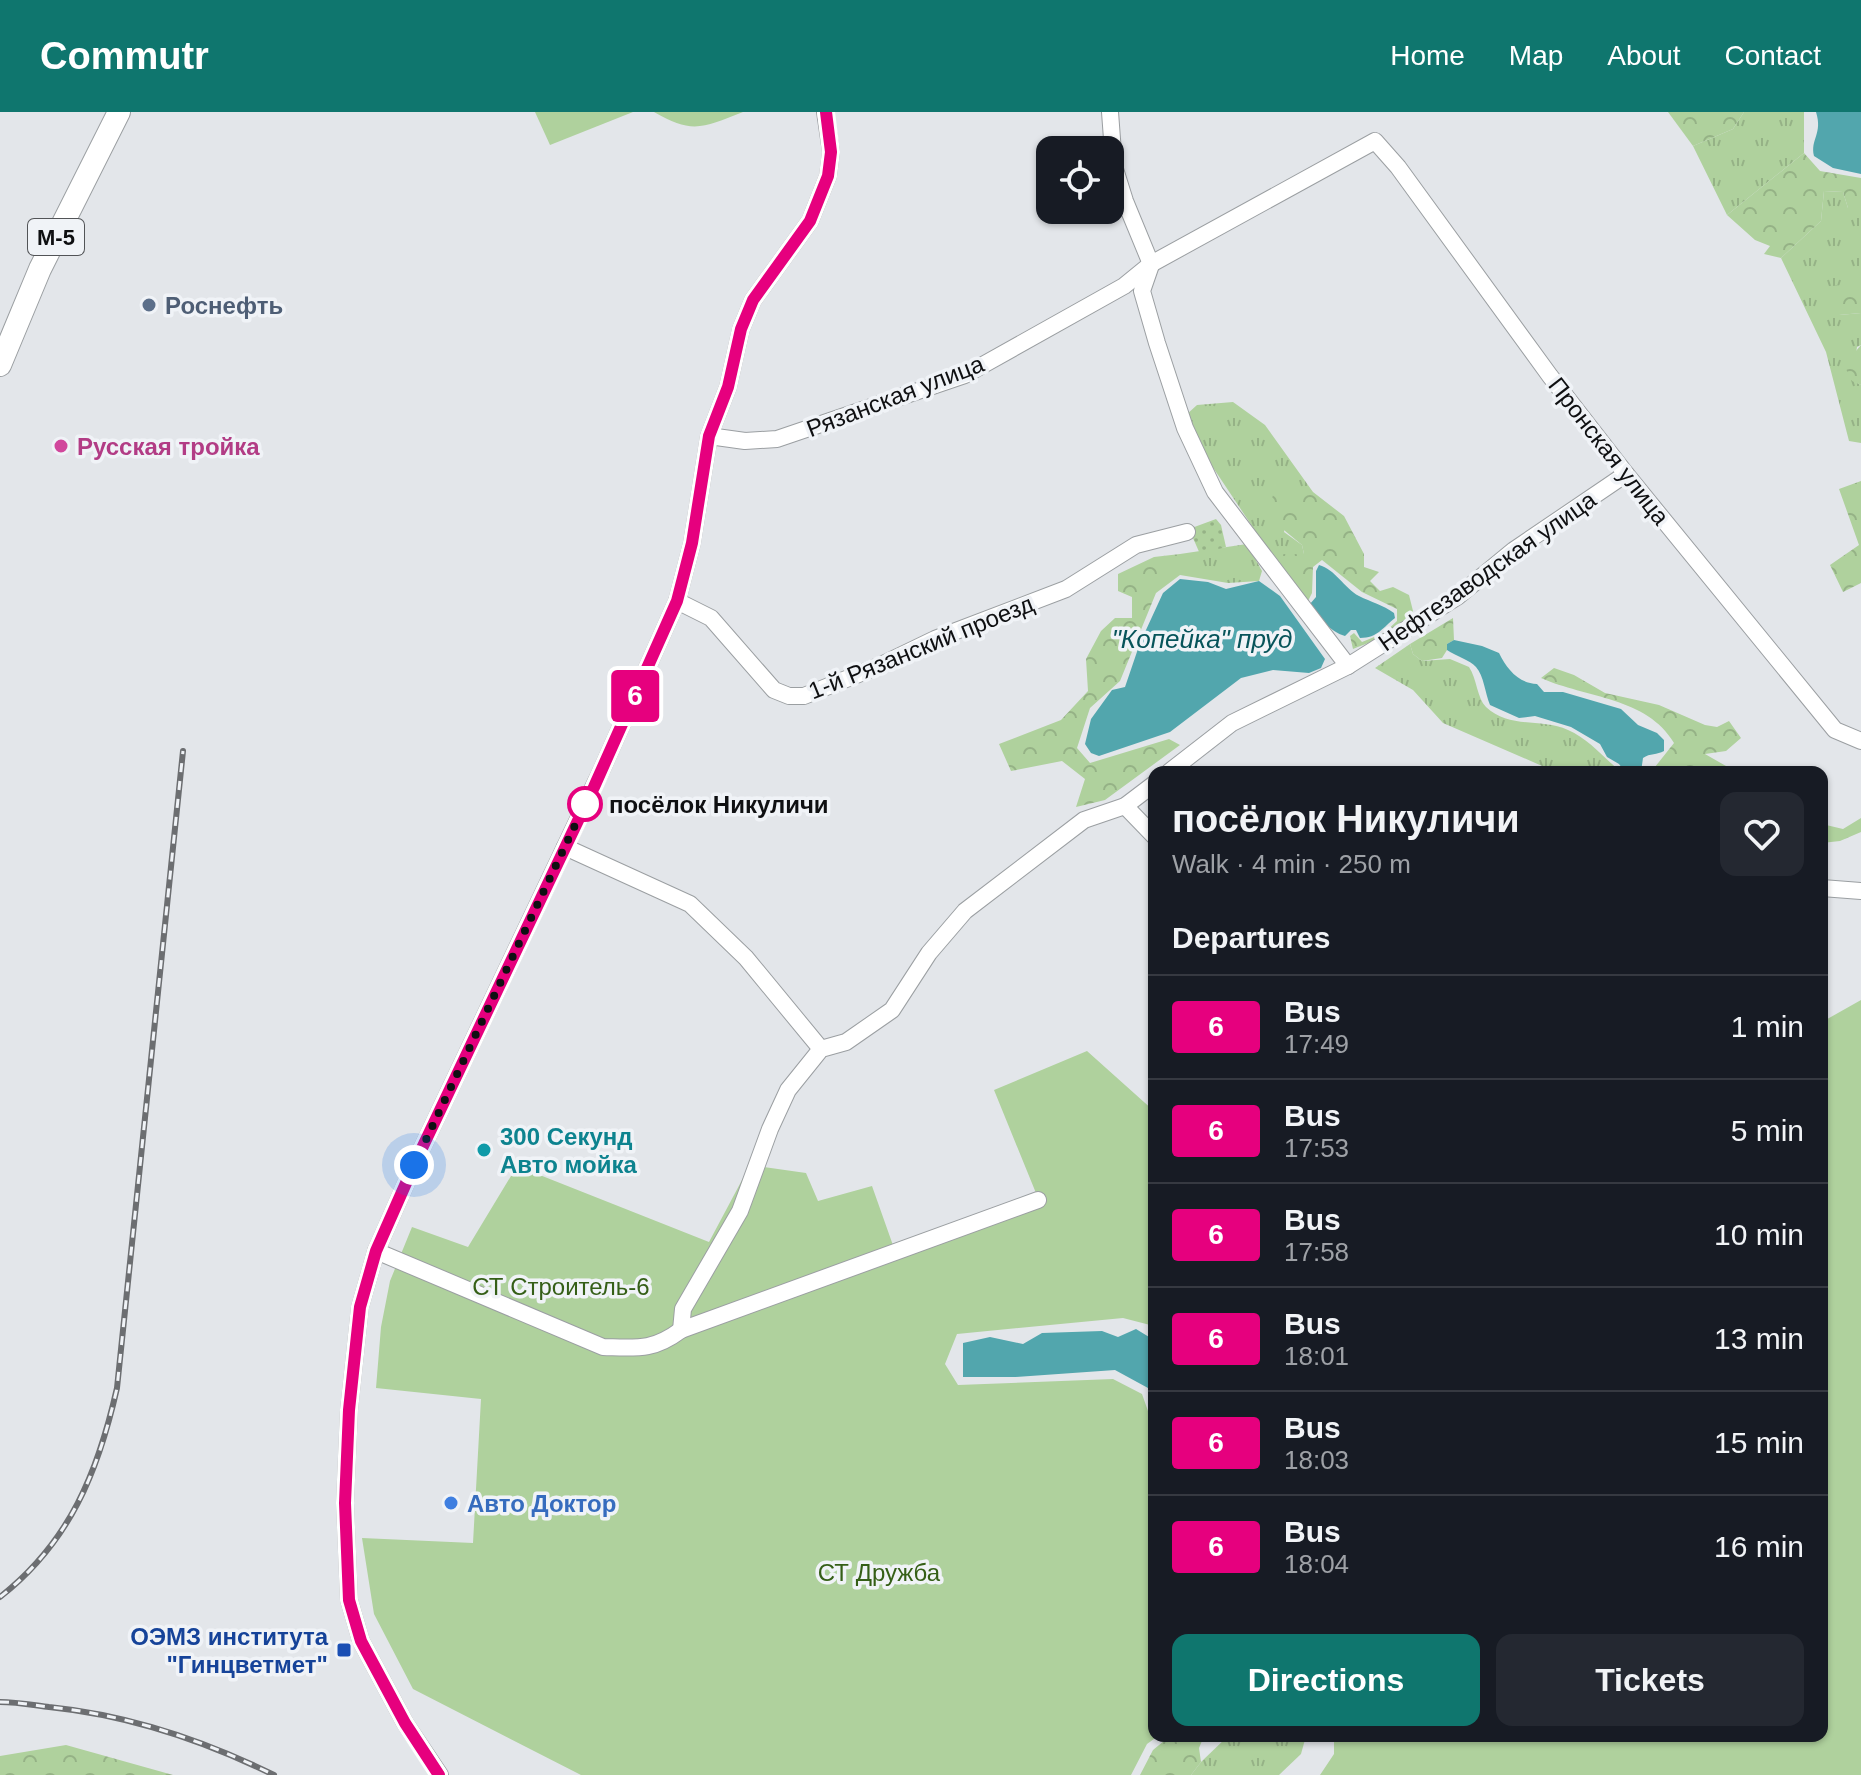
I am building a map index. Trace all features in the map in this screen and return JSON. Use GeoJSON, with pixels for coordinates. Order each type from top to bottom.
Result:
{"type":"FeatureCollection","features":[{"type":"Feature","properties":{"kind":"highway","name":"М-5"},"geometry":{"type":"LineString","coordinates":[[0,365],[40,269],[119,112]]}},
{"type":"Feature","properties":{"kind":"street"},"geometry":{"type":"LineString","coordinates":[[440,1775],[405,1723],[361,1641],[349,1600],[345,1503],[349,1410],[360,1307],[376,1251],[414,1165],[565,847],[677,601],[692,543],[709,436],[728,387],[741,329],[753,300],[810,221],[828,176],[831,152],[825,112]]}},
{"type":"Feature","properties":{"kind":"street"},"geometry":{"type":"LineString","coordinates":[[1110,112],[1114,166],[1151,264],[1142,291],[1185,428],[1215,492],[1348,666]]}},
{"type":"Feature","properties":{"kind":"street","name":"Рязанская улица"},"geometry":{"type":"LineString","coordinates":[[709,436],[745,441],[777,439],[965,375],[1124,286],[1151,264],[1375,141]]}},
{"type":"Feature","properties":{"kind":"street","name":"Пронская улица"},"geometry":{"type":"LineString","coordinates":[[1375,141],[1398,167],[1550,376],[1626,474],[1835,730],[1861,741]]}},
{"type":"Feature","properties":{"kind":"street","name":"Нефтезаводская улица"},"geometry":{"type":"LineString","coordinates":[[1177,766],[1232,723],[1348,666],[1457,597],[1514,550],[1626,474]]}},
{"type":"Feature","properties":{"kind":"street","name":"1-й Рязанский проезд"},"geometry":{"type":"LineString","coordinates":[[677,601],[711,618],[774,690],[789,696],[804,696],[935,639],[1066,589],[1136,545],[1187,532]]}},
{"type":"Feature","properties":{"kind":"street"},"geometry":{"type":"LineString","coordinates":[[681,1330],[683,1309],[740,1211],[788,1090],[821,1049],[846,1042],[892,1010],[929,953],[965,911],[1084,820],[1125,806],[1148,789]]}},
{"type":"Feature","properties":{"kind":"street"},"geometry":{"type":"LineString","coordinates":[[1125,806],[1148,830]]}},
{"type":"Feature","properties":{"kind":"street"},"geometry":{"type":"LineString","coordinates":[[565,847],[690,904],[746,958],[821,1049]]}},
{"type":"Feature","properties":{"kind":"street"},"geometry":{"type":"LineString","coordinates":[[1828,889],[1861,891]]}},
{"type":"Feature","properties":{"kind":"street"},"geometry":{"type":"LineString","coordinates":[[376,1251],[603,1347],[632,1348],[662,1344],[681,1330],[1038,1200]]}},
{"type":"Feature","properties":{"kind":"green space"},"geometry":{"type":"Polygon","coordinates":[[[535,112],[633,112],[550,145],[535,112]]]}},
{"type":"Feature","properties":{"kind":"green space"},"geometry":{"type":"Polygon","coordinates":[[[654,112],[743,112],[708,125],[689,126],[654,112]]]}},
{"type":"Feature","properties":{"kind":"green space"},"geometry":{"type":"Polygon","coordinates":[[[1668,112],[1744,112],[1733,129],[1693,146],[1668,112]]]}},
{"type":"Feature","properties":{"kind":"green space"},"geometry":{"type":"Polygon","coordinates":[[[1744,112],[1804,112],[1804,153],[1727,215],[1693,146],[1733,129],[1744,112]]]}},
{"type":"Feature","properties":{"kind":"green space"},"geometry":{"type":"Polygon","coordinates":[[[1804,153],[1820,171],[1861,178],[1861,208],[1848,208],[1843,192],[1824,191],[1821,221],[1781,258],[1764,254],[1770,246],[1755,240],[1727,215],[1804,153]]]}},
{"type":"Feature","properties":{"kind":"green space"},"geometry":{"type":"Polygon","coordinates":[[[1824,191],[1843,192],[1848,208],[1861,208],[1861,284],[1839,315],[1861,313],[1861,345],[1857,347],[1852,380],[1861,385],[1861,443],[1849,441],[1826,352],[1781,258],[1821,221],[1824,191]]]}},
{"type":"Feature","properties":{"kind":"green space"},"geometry":{"type":"Polygon","coordinates":[[[1861,283],[1861,313],[1839,315],[1823,287],[1861,283]]]}},
{"type":"Feature","properties":{"kind":"green space"},"geometry":{"type":"Polygon","coordinates":[[[1861,345],[1861,385],[1852,381],[1844,365],[1861,345]]]}},
{"type":"Feature","properties":{"kind":"green space"},"geometry":{"type":"Polygon","coordinates":[[[1233,402],[1265,425],[1313,492],[1292,492],[1284,532],[1302,545],[1304,554],[1280,568],[1212,466],[1186,415],[1197,405],[1233,402]]]}},
{"type":"Feature","properties":{"kind":"green space"},"geometry":{"type":"Polygon","coordinates":[[[1277,481],[1292,492],[1313,492],[1344,516],[1364,554],[1364,567],[1379,572],[1370,581],[1380,591],[1393,587],[1409,595],[1413,611],[1400,625],[1353,649],[1350,636],[1354,633],[1362,642],[1384,633],[1397,621],[1397,609],[1362,592],[1322,560],[1313,567],[1312,593],[1308,601],[1280,568],[1281,554],[1304,554],[1302,545],[1267,516],[1277,481]]]}},
{"type":"Feature","properties":{"kind":"green space"},"geometry":{"type":"Polygon","coordinates":[[[1861,481],[1861,583],[1843,592],[1830,565],[1859,545],[1839,489],[1861,481]]]}},
{"type":"Feature","properties":{"kind":"green space"},"geometry":{"type":"Polygon","coordinates":[[[1216,519],[1221,525],[1226,547],[1200,554],[1189,529],[1216,519]]]}},
{"type":"Feature","properties":{"kind":"green space"},"geometry":{"type":"Polygon","coordinates":[[[1247,544],[1262,571],[1259,581],[1228,583],[1180,575],[1180,554],[1247,544]]]}},
{"type":"Feature","properties":{"kind":"green space"},"geometry":{"type":"Polygon","coordinates":[[[1180,554],[1180,575],[1156,593],[1120,681],[1090,708],[1077,748],[1090,763],[1169,739],[1180,745],[1105,800],[1076,807],[1085,779],[1062,761],[1011,771],[999,744],[1061,720],[1088,691],[1086,659],[1101,631],[1115,618],[1132,618],[1132,597],[1118,591],[1118,574],[1154,557],[1180,554]]]}},
{"type":"Feature","properties":{"kind":"green space"},"geometry":{"type":"Polygon","coordinates":[[[1453,618],[1454,640],[1447,644],[1442,658],[1422,661],[1413,654],[1410,644],[1453,618]]]}},
{"type":"Feature","properties":{"kind":"green space"},"geometry":{"type":"Polygon","coordinates":[[[1410,644],[1413,654],[1422,661],[1450,659],[1469,667],[1483,703],[1495,714],[1515,721],[1568,730],[1590,744],[1614,766],[1542,766],[1443,723],[1413,690],[1375,668],[1410,644]]]}},
{"type":"Feature","properties":{"kind":"green space"},"geometry":{"type":"Polygon","coordinates":[[[1554,668],[1574,675],[1605,693],[1659,705],[1705,725],[1717,727],[1729,721],[1741,738],[1726,751],[1705,754],[1726,766],[1656,766],[1674,743],[1648,716],[1632,707],[1541,678],[1554,668]]]}},
{"type":"Feature","properties":{"kind":"green space"},"geometry":{"type":"Polygon","coordinates":[[[1861,818],[1861,832],[1828,842],[1828,825],[1843,829],[1861,818]]]}},
{"type":"Feature","properties":{"kind":"green space"},"geometry":{"type":"Polygon","coordinates":[[[1861,1000],[1861,1775],[1320,1775],[1334,1754],[1334,1742],[1828,1742],[1828,1019],[1861,1000]]]}},
{"type":"Feature","properties":{"kind":"green space","name":"СТ Дружба"},"geometry":{"type":"Polygon","coordinates":[[[1087,1051],[1148,1106],[1148,1324],[1123,1318],[957,1334],[945,1364],[958,1385],[1113,1379],[1142,1394],[1148,1411],[1150,1742],[1131,1775],[581,1775],[413,1689],[374,1614],[362,1538],[473,1543],[481,1399],[376,1388],[381,1327],[390,1281],[412,1227],[468,1247],[517,1166],[709,1242],[750,1165],[806,1173],[818,1201],[872,1186],[895,1251],[1038,1198],[994,1090],[1087,1051]]]}},
{"type":"Feature","properties":{"kind":"green space"},"geometry":{"type":"Polygon","coordinates":[[[1163,1742],[1202,1742],[1201,1762],[1191,1775],[1140,1775],[1153,1750],[1163,1742]]]}},
{"type":"Feature","properties":{"kind":"green space"},"geometry":{"type":"Polygon","coordinates":[[[1222,1742],[1304,1742],[1301,1754],[1279,1775],[1191,1775],[1222,1742]]]}},
{"type":"Feature","properties":{"kind":"green space"},"geometry":{"type":"Polygon","coordinates":[[[66,1745],[173,1775],[0,1775],[0,1756],[66,1745]]]}},
{"type":"Feature","properties":{"kind":"water"},"geometry":{"type":"Polygon","coordinates":[[[1816,112],[1861,112],[1861,174],[1833,168],[1814,156],[1818,126],[1816,112]]]}},
{"type":"Feature","properties":{"kind":"water"},"geometry":{"type":"Polygon","coordinates":[[[1319,565],[1330,570],[1359,596],[1394,613],[1395,618],[1366,638],[1360,638],[1356,630],[1345,636],[1334,631],[1310,604],[1316,597],[1316,571],[1319,565]]]}},
{"type":"Feature","properties":{"kind":"water","name":"\"Копейка\" пруд"},"geometry":{"type":"Polygon","coordinates":[[[1180,579],[1208,582],[1226,589],[1259,581],[1280,596],[1325,659],[1321,668],[1309,673],[1273,670],[1241,678],[1170,732],[1099,756],[1091,753],[1085,744],[1091,719],[1112,690],[1125,687],[1140,643],[1163,593],[1180,579]]]}},
{"type":"Feature","properties":{"kind":"water"},"geometry":{"type":"Polygon","coordinates":[[[1454,640],[1499,653],[1514,674],[1524,681],[1537,684],[1544,692],[1563,692],[1621,709],[1638,725],[1657,733],[1664,740],[1664,751],[1643,758],[1642,766],[1620,766],[1607,757],[1600,744],[1571,727],[1535,716],[1519,718],[1490,705],[1479,671],[1470,662],[1447,650],[1447,644],[1454,640]]]}},
{"type":"Feature","properties":{"kind":"water"},"geometry":{"type":"Polygon","coordinates":[[[1136,1329],[1148,1336],[1148,1388],[1115,1370],[1016,1377],[963,1377],[963,1343],[990,1337],[1023,1344],[1042,1333],[1102,1331],[1118,1337],[1136,1329]]]}},
{"type":"Feature","properties":{"kind":"railway"},"geometry":{"type":"LineString","coordinates":[[0,1597],[45,1553],[78,1503],[101,1448],[117,1388],[183,751]]}},
{"type":"Feature","properties":{"kind":"railway"},"geometry":{"type":"LineString","coordinates":[[0,1702],[78,1711],[136,1723],[192,1740],[274,1775]]}},
{"type":"Feature","properties":{"kind":"bus line","name":"6"},"geometry":{"type":"LineString","coordinates":[[439,1775],[405,1723],[361,1641],[349,1600],[345,1503],[349,1410],[360,1307],[376,1251],[414,1165],[594,787],[677,601],[692,543],[709,436],[728,387],[741,329],[753,300],[810,221],[828,176],[831,152],[826,112]]}},
{"type":"Feature","properties":{"kind":"place","name":"Роснефть"},"geometry":{"type":"Point","coordinates":[149,305]}},
{"type":"Feature","properties":{"kind":"place","name":"Русская тройка"},"geometry":{"type":"Point","coordinates":[61,446]}},
{"type":"Feature","properties":{"kind":"place","name":"посёлок Никуличи"},"geometry":{"type":"Point","coordinates":[585,804]}},
{"type":"Feature","properties":{"kind":"place","name":"300 Секунд Авто мойка"},"geometry":{"type":"Point","coordinates":[484,1150]}},
{"type":"Feature","properties":{"kind":"place","name":"Авто Доктор"},"geometry":{"type":"Point","coordinates":[451,1503]}},
{"type":"Feature","properties":{"kind":"place","name":"ОЭМЗ института \"Гинцветмет\""},"geometry":{"type":"Point","coordinates":[344,1650]}},
{"type":"Feature","properties":{"kind":"route"},"geometry":{"type":"LineString","coordinates":[[414,1165],[585,804]]}},
{"type":"Feature","properties":{"kind":"park label","name":"СТ Строитель-6"},"geometry":{"type":"Point","coordinates":[561,1286]}}]}
